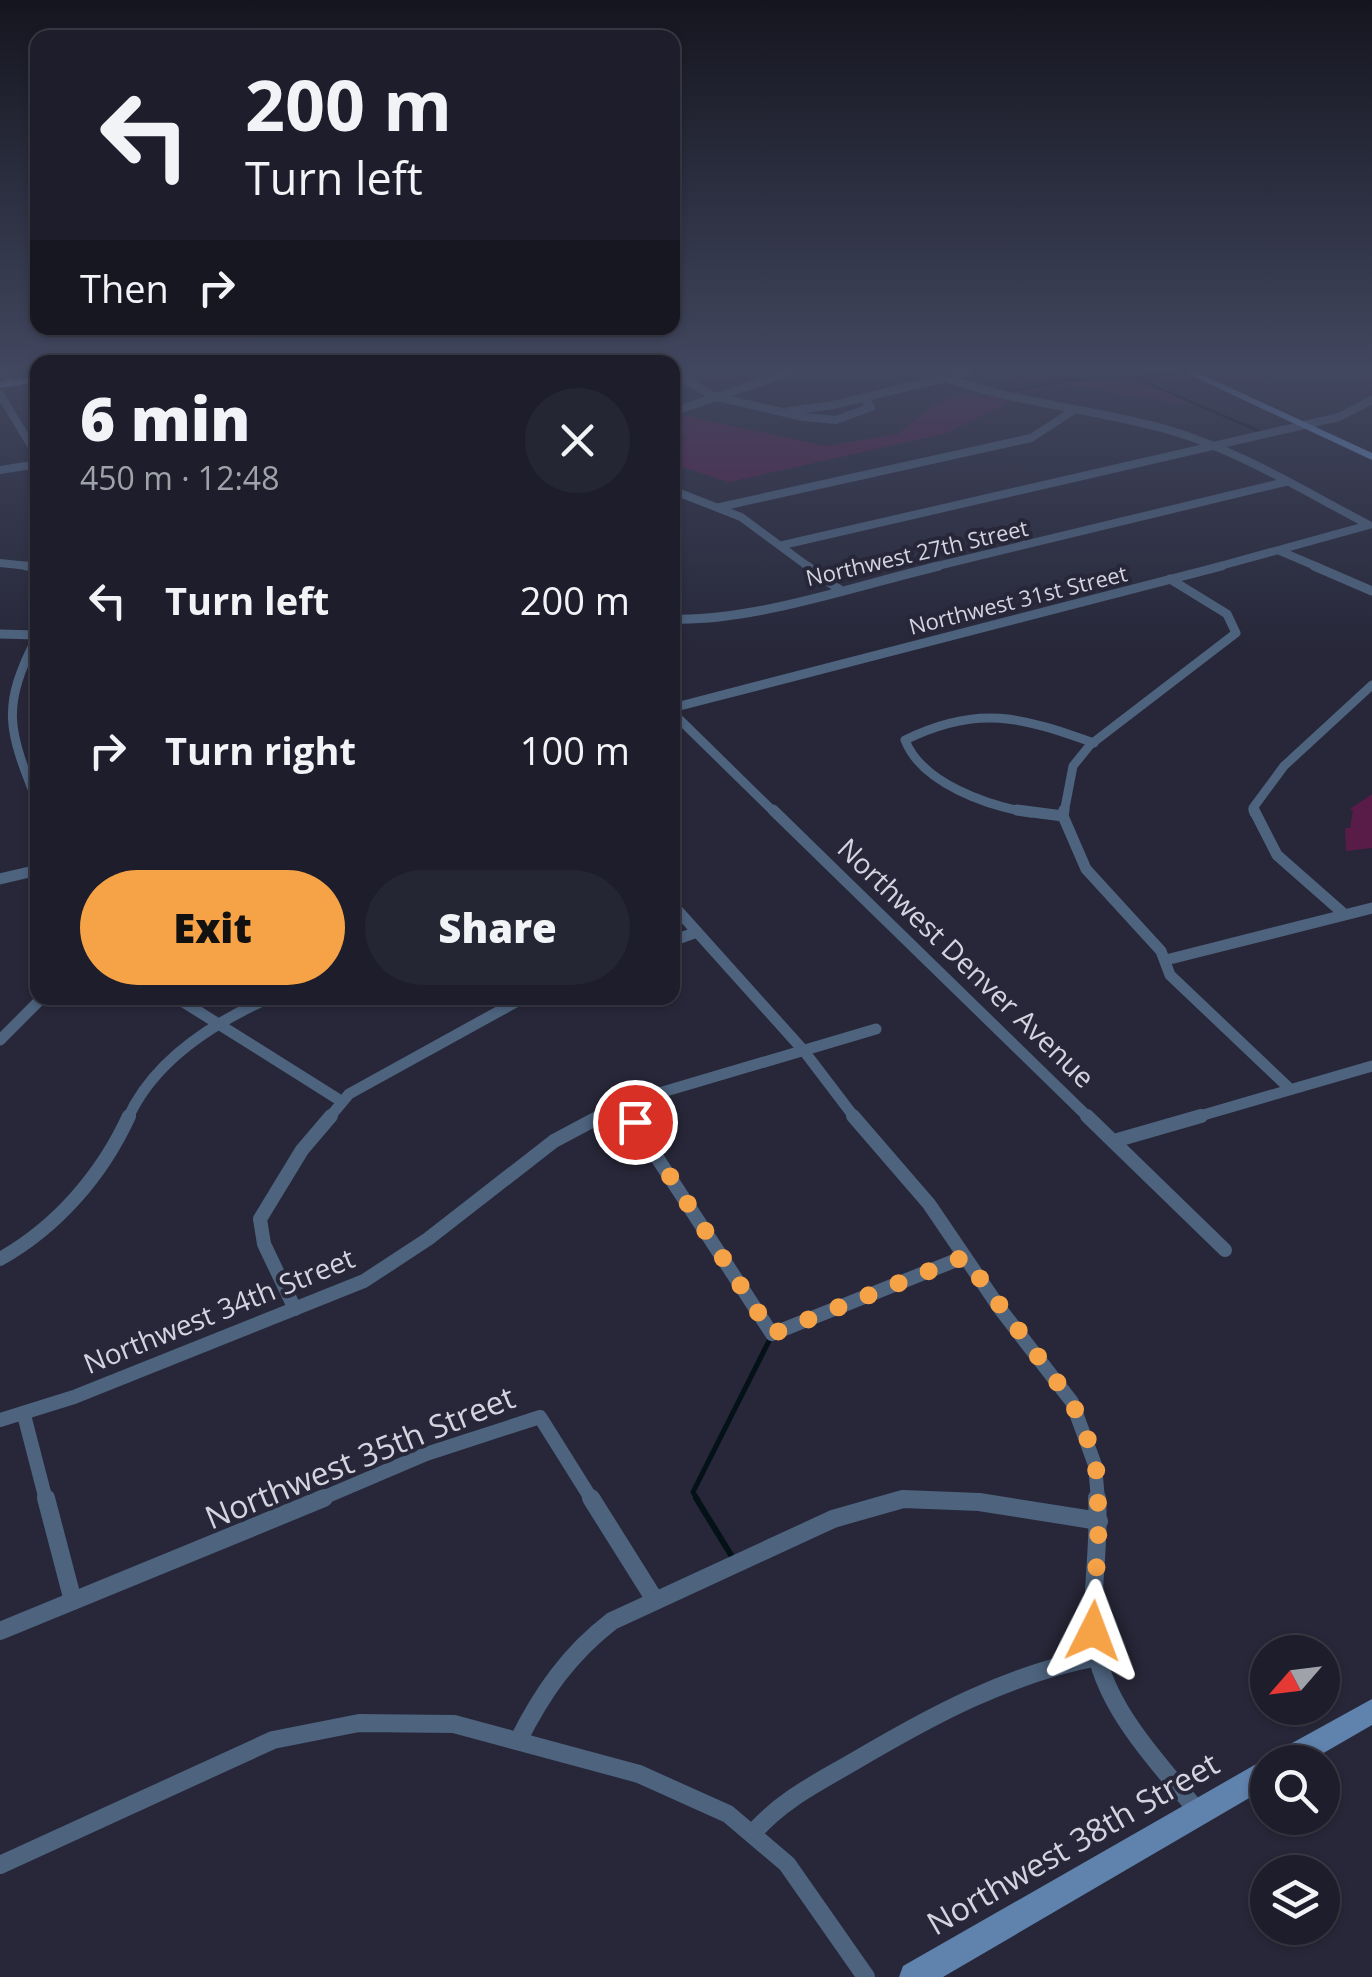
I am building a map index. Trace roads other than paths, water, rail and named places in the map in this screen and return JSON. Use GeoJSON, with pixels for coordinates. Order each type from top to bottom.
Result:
{"type":"FeatureCollection","features":[{"type":"Feature","properties":{"kind":"main road"},"geometry":{"type":"LineString","coordinates":[[1313,1745],[1372,1711]]}},
{"type":"Feature","properties":{"kind":"main road","name":"Northwest 38th Street"},"geometry":{"type":"LineString","coordinates":[[914,1977],[1250,1783]]}},
{"type":"Feature","properties":{"kind":"street"},"geometry":{"type":"LineString","coordinates":[[720,506],[911,464]]}},
{"type":"Feature","properties":{"kind":"street"},"geometry":{"type":"LineString","coordinates":[[783,545],[1136,464]]}},
{"type":"Feature","properties":{"kind":"street"},"geometry":{"type":"LineString","coordinates":[[1248,464],[1285,482]]}},
{"type":"Feature","properties":{"kind":"street","name":"Northwest 31st Street"},"geometry":{"type":"LineString","coordinates":[[680,708],[1368,527],[1285,482]]}},
{"type":"Feature","properties":{"kind":"street","name":"Northwest 27th Street"},"geometry":{"type":"LineString","coordinates":[[680,620],[756,610],[1285,482]]}},
{"type":"Feature","properties":{"kind":"street"},"geometry":{"type":"LineString","coordinates":[[680,493],[720,506],[783,545],[840,590]]}},
{"type":"Feature","properties":{"kind":"street"},"geometry":{"type":"LineString","coordinates":[[1280,551],[1372,591]]}},
{"type":"Feature","properties":{"kind":"street"},"geometry":{"type":"LineString","coordinates":[[0,563],[30,566]]}},
{"type":"Feature","properties":{"kind":"street"},"geometry":{"type":"LineString","coordinates":[[1169,579],[1226,614],[1236,633],[1094,743],[1073,766],[1064,816],[1086,870],[1166,960],[1170,974],[1290,1089]]}},
{"type":"Feature","properties":{"kind":"street"},"geometry":{"type":"LineString","coordinates":[[0,634],[30,635]]}},
{"type":"Feature","properties":{"kind":"street"},"geometry":{"type":"LineString","coordinates":[[30,649],[3,706],[16,755],[30,772]]}},
{"type":"Feature","properties":{"kind":"street"},"geometry":{"type":"LineString","coordinates":[[1344,914],[1284,863],[1262,838],[1253,808],[1284,766],[1370,689]]}},
{"type":"Feature","properties":{"kind":"street"},"geometry":{"type":"LineString","coordinates":[[1064,816],[1027,814],[982,803],[921,765],[905,740],[954,721],[1002,714],[1094,743]]}},
{"type":"Feature","properties":{"kind":"street","name":"Northwest Denver Avenue"},"geometry":{"type":"LineString","coordinates":[[680,718],[1225,1250]]}},
{"type":"Feature","properties":{"kind":"street"},"geometry":{"type":"LineString","coordinates":[[0,879],[30,872]]}},
{"type":"Feature","properties":{"kind":"street"},"geometry":{"type":"LineString","coordinates":[[1166,960],[1372,908]]}},
{"type":"Feature","properties":{"kind":"street"},"geometry":{"type":"LineString","coordinates":[[680,913],[804,1051],[929,1204],[1072,1402],[1096,1466],[1099,1522],[1093,1631],[1098,1657],[1119,1711],[1198,1813]]}},
{"type":"Feature","properties":{"kind":"street"},"geometry":{"type":"LineString","coordinates":[[680,938],[697,932]]}},
{"type":"Feature","properties":{"kind":"street"},"geometry":{"type":"LineString","coordinates":[[0,1040],[35,1005]]}},
{"type":"Feature","properties":{"kind":"street"},"geometry":{"type":"LineString","coordinates":[[188,1005],[341,1101]]}},
{"type":"Feature","properties":{"kind":"street"},"geometry":{"type":"LineString","coordinates":[[0,1259],[60,1220],[114,1141],[142,1090],[215,1025],[255,1005]]}},
{"type":"Feature","properties":{"kind":"street"},"geometry":{"type":"LineString","coordinates":[[295,1309],[264,1244],[260,1219],[302,1150],[341,1101],[511,1005]]}},
{"type":"Feature","properties":{"kind":"street","name":"Northwest 34th Street"},"geometry":{"type":"LineString","coordinates":[[0,1420],[24,1415],[364,1281],[428,1239],[554,1141],[622,1104],[876,1029]]}},
{"type":"Feature","properties":{"kind":"street"},"geometry":{"type":"LineString","coordinates":[[1114,1142],[1372,1066]]}},
{"type":"Feature","properties":{"kind":"street"},"geometry":{"type":"LineString","coordinates":[[622,1104],[772,1334],[964,1257]]}},
{"type":"Feature","properties":{"kind":"street"},"geometry":{"type":"LineString","coordinates":[[24,1415],[74,1600]]}},
{"type":"Feature","properties":{"kind":"street","name":"Northwest 35th Street"},"geometry":{"type":"LineString","coordinates":[[0,1631],[198,1552],[426,1454],[540,1416],[655,1600]]}},
{"type":"Feature","properties":{"kind":"street"},"geometry":{"type":"LineString","coordinates":[[518,1740],[539,1698],[581,1642],[655,1600],[833,1519],[903,1499],[979,1502],[1099,1522]]}},
{"type":"Feature","properties":{"kind":"street"},"geometry":{"type":"LineString","coordinates":[[754,1832],[777,1806],[998,1684],[1057,1662],[1098,1657]]}},
{"type":"Feature","properties":{"kind":"street"},"geometry":{"type":"LineString","coordinates":[[0,1865],[273,1740],[318,1726],[352,1722],[449,1724],[518,1740],[684,1790],[754,1832],[816,1901],[866,1977]]}},
{"type":"Feature","properties":{"kind":"waterway"},"geometry":{"type":"LineString","coordinates":[[698,1500],[693,1492],[770,1339]]}},
{"type":"Feature","properties":{"kind":"waterway"},"geometry":{"type":"LineString","coordinates":[[696,1498],[731,1555]]}}]}
